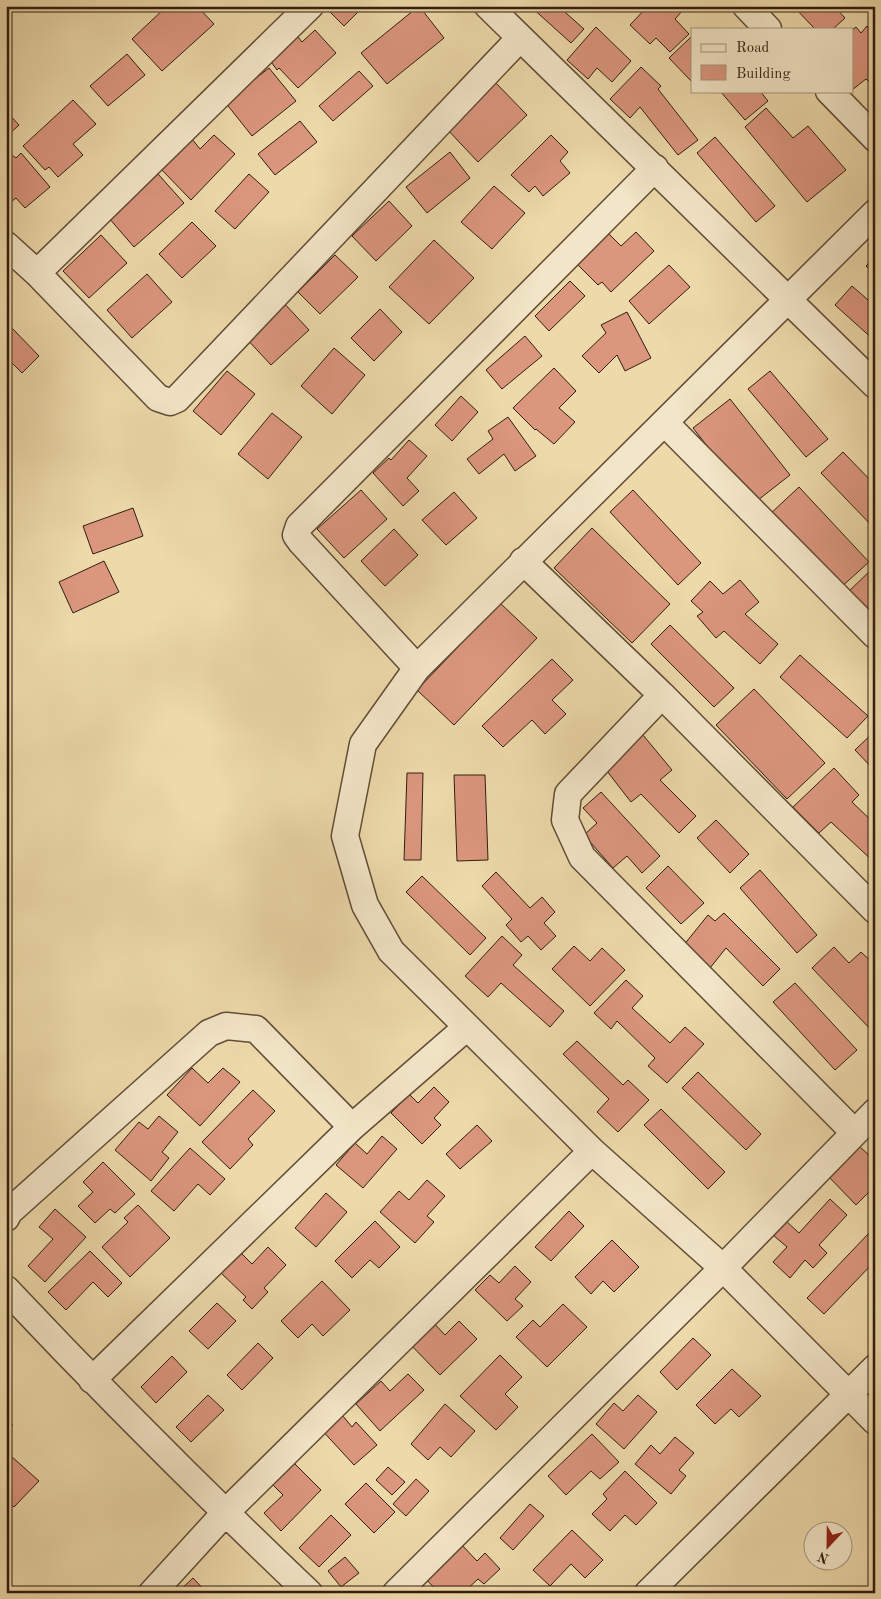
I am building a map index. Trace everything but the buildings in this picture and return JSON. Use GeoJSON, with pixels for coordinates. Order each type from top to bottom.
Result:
{"type":"FeatureCollection","features":[{"type":"Feature","properties":{"kind":"street"},"geometry":{"type":"LineString","coordinates":[[37,273],[310,6]]}},
{"type":"Feature","properties":{"kind":"street"},"geometry":{"type":"LineString","coordinates":[[488,6],[875,385]]}},
{"type":"Feature","properties":{"kind":"street"},"geometry":{"type":"LineString","coordinates":[[746,6],[767,28]]}},
{"type":"Feature","properties":{"kind":"street"},"geometry":{"type":"LineString","coordinates":[[6,245],[37,273],[158,398],[170,402],[177,399],[520,38]]}},
{"type":"Feature","properties":{"kind":"street"},"geometry":{"type":"LineString","coordinates":[[830,92],[875,138]]}},
{"type":"Feature","properties":{"kind":"street"},"geometry":{"type":"LineString","coordinates":[[417,668],[301,542],[296,535],[299,526],[655,168]]}},
{"type":"Feature","properties":{"kind":"street"},"geometry":{"type":"LineString","coordinates":[[875,212],[417,668],[363,744],[346,836],[365,905],[391,951],[592,1151],[723,1268],[875,1421]]}},
{"type":"Feature","properties":{"kind":"street"},"geometry":{"type":"LineString","coordinates":[[665,423],[875,635]]}},
{"type":"Feature","properties":{"kind":"street"},"geometry":{"type":"LineString","coordinates":[[523,561],[662,695],[875,910]]}},
{"type":"Feature","properties":{"kind":"street"},"geometry":{"type":"LineString","coordinates":[[662,695],[568,794],[565,820],[568,828],[582,857],[854,1131]]}},
{"type":"Feature","properties":{"kind":"street"},"geometry":{"type":"LineString","coordinates":[[6,1218],[9,1212],[209,1033],[226,1026],[256,1029],[352,1127]]}},
{"type":"Feature","properties":{"kind":"street"},"geometry":{"type":"LineString","coordinates":[[92,1380],[352,1127],[467,1027]]}},
{"type":"Feature","properties":{"kind":"street"},"geometry":{"type":"LineString","coordinates":[[396,1593],[723,1268],[854,1131],[875,1112]]}},
{"type":"Feature","properties":{"kind":"street"},"geometry":{"type":"LineString","coordinates":[[152,1593],[225,1513],[592,1151]]}},
{"type":"Feature","properties":{"kind":"street"},"geometry":{"type":"LineString","coordinates":[[6,1289],[92,1380],[225,1513],[309,1593]]}},
{"type":"Feature","properties":{"kind":"street"},"geometry":{"type":"LineString","coordinates":[[648,1593],[875,1368]]}}]}
